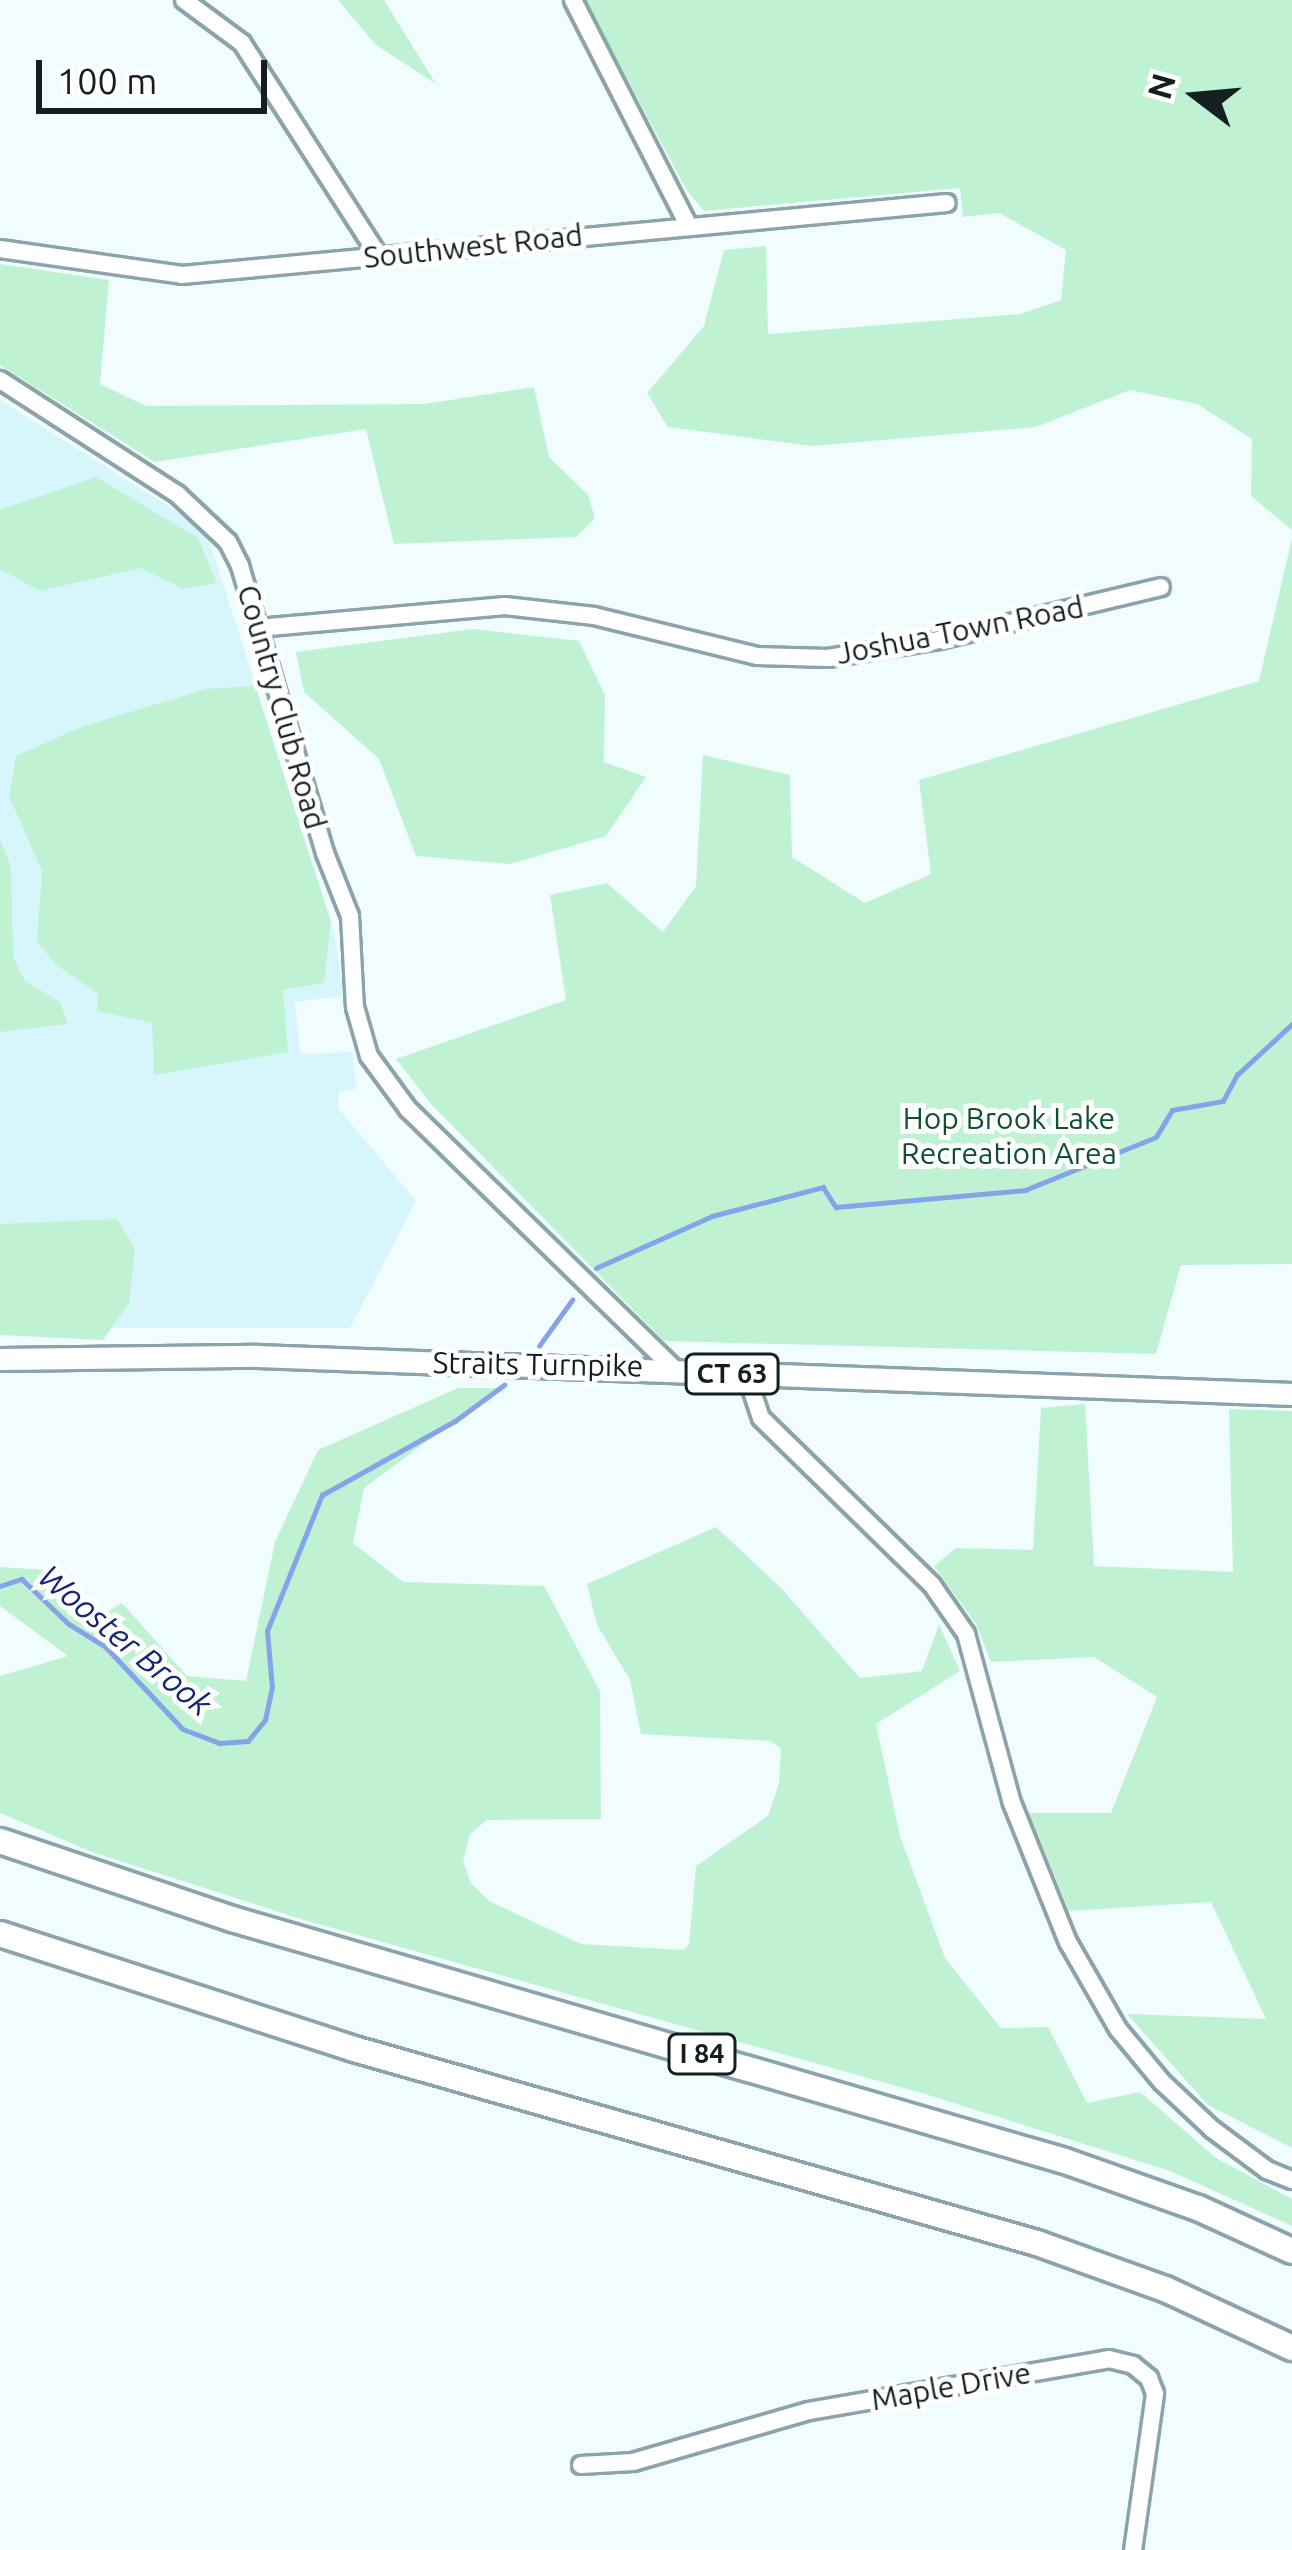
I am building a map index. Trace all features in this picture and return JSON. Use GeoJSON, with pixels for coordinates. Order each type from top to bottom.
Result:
{"type":"FeatureCollection","features":[{"type":"Feature","properties":{"kind":"highway","name":"I 84"},"geometry":{"type":"LineString","coordinates":[[0,1841],[211,1913],[1065,2161],[1198,2208],[1292,2251]]}},
{"type":"Feature","properties":{"kind":"highway"},"geometry":{"type":"LineString","coordinates":[[0,1934],[354,2049],[1037,2243],[1165,2289],[1292,2348]]}},
{"type":"Feature","properties":{"kind":"main road","name":"Straits Turnpike"},"geometry":{"type":"LineString","coordinates":[[0,1359],[181,1354],[673,1367],[747,1376],[1292,1394]]}},
{"type":"Feature","properties":{"kind":"street"},"geometry":{"type":"LineString","coordinates":[[184,0],[242,43],[378,255]]}},
{"type":"Feature","properties":{"kind":"street"},"geometry":{"type":"LineString","coordinates":[[573,0],[688,225]]}},
{"type":"Feature","properties":{"kind":"street","name":"Southwest Road"},"geometry":{"type":"LineString","coordinates":[[0,249],[182,275],[947,203]]}},
{"type":"Feature","properties":{"kind":"street","name":"Country Club Road"},"geometry":{"type":"LineString","coordinates":[[0,380],[177,494],[216,526],[240,566],[325,853],[351,922],[353,994],[363,1041],[388,1086],[673,1367]]}},
{"type":"Feature","properties":{"kind":"street","name":"Joshua Town Road"},"geometry":{"type":"LineString","coordinates":[[258,628],[505,607],[594,616],[757,656],[828,658],[939,640],[1161,587]]}},
{"type":"Feature","properties":{"kind":"street"},"geometry":{"type":"LineString","coordinates":[[747,1376],[760,1418],[932,1585],[966,1634],[1012,1803],[1068,1942],[1118,2029],[1162,2082],[1212,2129],[1267,2170],[1292,2180]]}},
{"type":"Feature","properties":{"kind":"street","name":"Maple Drive"},"geometry":{"type":"LineString","coordinates":[[581,2465],[633,2462],[809,2410],[1109,2360],[1133,2365],[1149,2378],[1156,2394],[1133,2550]]}},
{"type":"Feature","properties":{"kind":"shaded area"},"geometry":{"type":"Polygon","coordinates":[[[0,400],[206,530],[334,931],[344,996],[295,1002],[300,1054],[352,1052],[357,1089],[339,1091],[338,1108],[416,1201],[350,1328],[0,1328],[0,400]]]}},
{"type":"Feature","properties":{"kind":"green space"},"geometry":{"type":"Polygon","coordinates":[[[338,0],[384,0],[436,84],[376,45],[338,0]]]}},
{"type":"Feature","properties":{"kind":"green space"},"geometry":{"type":"Polygon","coordinates":[[[585,0],[1292,0],[1292,530],[1251,496],[1252,439],[1197,404],[1130,390],[1036,427],[812,446],[668,427],[647,393],[704,326],[724,250],[766,246],[768,334],[1021,314],[1061,300],[1066,250],[999,213],[963,217],[960,188],[704,211],[686,189],[585,0]]]}},
{"type":"Feature","properties":{"kind":"green space"},"geometry":{"type":"Polygon","coordinates":[[[0,264],[109,280],[100,384],[146,406],[424,404],[534,387],[549,457],[588,495],[595,518],[576,537],[394,544],[366,429],[155,462],[0,365],[0,264]]]}},
{"type":"Feature","properties":{"kind":"green space"},"geometry":{"type":"Polygon","coordinates":[[[96,477],[198,538],[217,583],[184,589],[140,568],[40,591],[0,569],[0,510],[96,477]]]}},
{"type":"Feature","properties":{"kind":"green space","name":"Hop Brook Lake Recreation Area"},"geometry":{"type":"Polygon","coordinates":[[[1292,538],[1292,1264],[1181,1265],[1156,1354],[664,1341],[432,1105],[396,1059],[566,1000],[550,895],[607,883],[663,932],[696,886],[703,755],[790,775],[792,857],[865,903],[931,874],[919,780],[1259,681],[1292,538]]]}},
{"type":"Feature","properties":{"kind":"green space"},"geometry":{"type":"Polygon","coordinates":[[[473,629],[579,641],[605,695],[604,762],[646,777],[606,836],[510,864],[416,856],[379,759],[304,692],[296,652],[473,629]]]}},
{"type":"Feature","properties":{"kind":"green space"},"geometry":{"type":"Polygon","coordinates":[[[255,686],[331,922],[324,983],[283,990],[288,1052],[154,1075],[152,1023],[97,1011],[98,994],[55,964],[37,941],[42,871],[9,796],[16,756],[81,727],[206,689],[255,686]]]}},
{"type":"Feature","properties":{"kind":"green space"},"geometry":{"type":"Polygon","coordinates":[[[0,840],[11,867],[13,957],[25,981],[60,1002],[68,1024],[0,1032],[0,840]]]}},
{"type":"Feature","properties":{"kind":"green space"},"geometry":{"type":"Polygon","coordinates":[[[117,1219],[135,1248],[129,1303],[103,1340],[0,1335],[0,1224],[117,1219]]]}},
{"type":"Feature","properties":{"kind":"green space"},"geometry":{"type":"Polygon","coordinates":[[[458,1388],[499,1388],[364,1488],[353,1543],[403,1582],[544,1586],[600,1691],[601,1819],[487,1820],[470,1834],[463,1861],[471,1883],[489,1901],[581,1944],[683,1950],[689,1945],[696,1866],[768,1816],[779,1783],[781,1749],[771,1741],[641,1734],[630,1680],[597,1625],[587,1584],[716,1527],[781,1588],[860,1678],[922,1671],[939,1624],[960,1671],[876,1724],[900,1836],[945,1958],[1001,2028],[1048,2027],[1087,2103],[1140,2092],[1216,2158],[1292,2199],[1292,2226],[1170,2171],[925,2094],[304,1920],[92,1852],[0,1813],[0,1676],[68,1656],[0,1606],[0,1567],[45,1570],[57,1581],[68,1615],[93,1620],[122,1603],[187,1676],[246,1681],[275,1542],[318,1450],[458,1388]]]}},
{"type":"Feature","properties":{"kind":"green space"},"geometry":{"type":"Polygon","coordinates":[[[1085,1404],[1094,1566],[1233,1572],[1229,1409],[1292,1411],[1292,2148],[1208,2105],[1127,2014],[1266,2019],[1211,1902],[1069,1911],[1029,1813],[1111,1813],[1157,1697],[1094,1657],[991,1662],[976,1624],[934,1566],[956,1548],[1033,1550],[1041,1408],[1085,1404]]]}},
{"type":"Feature","properties":{"kind":"waterway","name":"Wooster Brook"},"geometry":{"type":"LineString","coordinates":[[596,1268],[712,1216],[823,1187],[836,1207],[1025,1190],[1156,1137],[1172,1110],[1223,1101],[1237,1075],[1292,1024]]}},
{"type":"Feature","properties":{"kind":"waterway","name":"Wooster Brook"},"geometry":{"type":"LineString","coordinates":[[539,1346],[572,1300]]}},
{"type":"Feature","properties":{"kind":"waterway","name":"Wooster Brook"},"geometry":{"type":"LineString","coordinates":[[0,1586],[22,1579],[69,1624],[106,1647],[183,1729],[219,1743],[248,1741],[265,1720],[272,1688],[267,1631],[322,1495],[455,1421],[504,1385]]}}]}
